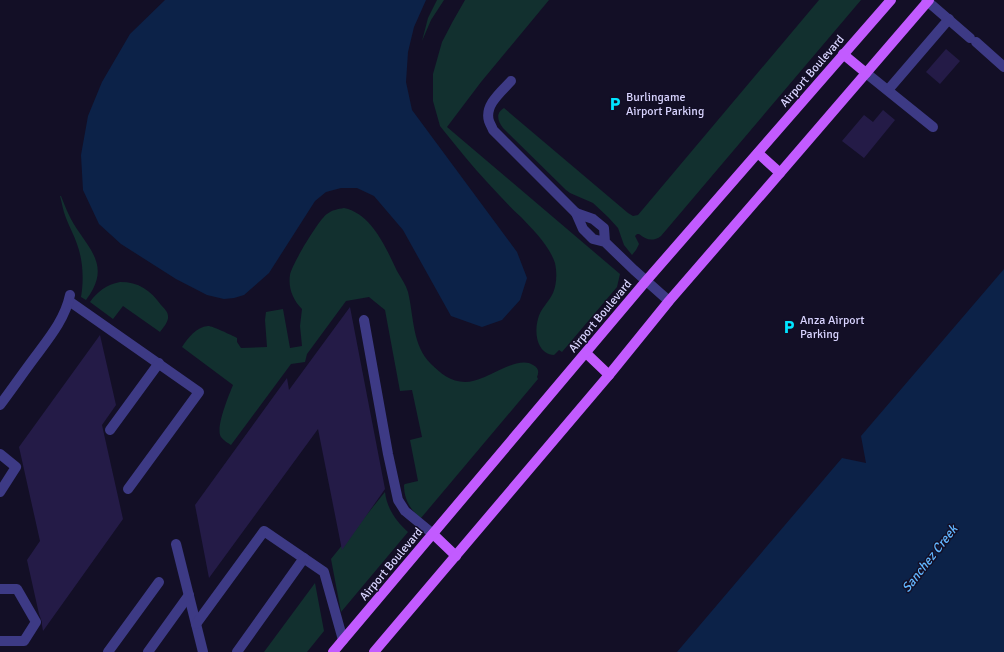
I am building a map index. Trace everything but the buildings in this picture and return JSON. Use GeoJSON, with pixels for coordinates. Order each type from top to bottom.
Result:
{"type":"FeatureCollection","features":[{"type":"Feature","properties":{"kind":"main road","name":"Airport Boulevard"},"geometry":{"type":"LineString","coordinates":[[333,652],[646,281],[891,0]]}},
{"type":"Feature","properties":{"kind":"main road"},"geometry":{"type":"LineString","coordinates":[[374,652],[609,375],[669,301],[928,0]]}},
{"type":"Feature","properties":{"kind":"main road"},"geometry":{"type":"LineString","coordinates":[[843,54],[866,73]]}},
{"type":"Feature","properties":{"kind":"main road"},"geometry":{"type":"LineString","coordinates":[[758,152],[780,173]]}},
{"type":"Feature","properties":{"kind":"main road"},"geometry":{"type":"LineString","coordinates":[[586,353],[609,375]]}},
{"type":"Feature","properties":{"kind":"main road"},"geometry":{"type":"LineString","coordinates":[[433,534],[456,556]]}},
{"type":"Feature","properties":{"kind":"street"},"geometry":{"type":"LineString","coordinates":[[928,0],[1004,66]]}},
{"type":"Feature","properties":{"kind":"street"},"geometry":{"type":"LineString","coordinates":[[888,90],[949,19]]}},
{"type":"Feature","properties":{"kind":"street"},"geometry":{"type":"LineString","coordinates":[[866,73],[932,127]]}},
{"type":"Feature","properties":{"kind":"street"},"geometry":{"type":"LineString","coordinates":[[511,81],[494,100],[490,107],[488,114],[493,130],[576,213],[583,229],[593,238],[605,242],[669,301]]}},
{"type":"Feature","properties":{"kind":"street"},"geometry":{"type":"LineString","coordinates":[[576,213],[593,219],[604,228],[605,242]]}},
{"type":"Feature","properties":{"kind":"street"},"geometry":{"type":"LineString","coordinates":[[0,405],[52,333],[70,298],[199,392],[128,489]]}},
{"type":"Feature","properties":{"kind":"street"},"geometry":{"type":"LineString","coordinates":[[364,320],[388,454],[398,500],[405,511],[433,534]]}},
{"type":"Feature","properties":{"kind":"street"},"geometry":{"type":"LineString","coordinates":[[110,430],[159,363]]}},
{"type":"Feature","properties":{"kind":"street"},"geometry":{"type":"LineString","coordinates":[[0,454],[16,467],[0,492]]}},
{"type":"Feature","properties":{"kind":"street"},"geometry":{"type":"LineString","coordinates":[[196,624],[264,531],[324,572],[343,640]]}},
{"type":"Feature","properties":{"kind":"street"},"geometry":{"type":"LineString","coordinates":[[176,544],[203,652]]}},
{"type":"Feature","properties":{"kind":"street"},"geometry":{"type":"LineString","coordinates":[[237,652],[304,558]]}},
{"type":"Feature","properties":{"kind":"street"},"geometry":{"type":"LineString","coordinates":[[108,652],[159,582]]}},
{"type":"Feature","properties":{"kind":"street"},"geometry":{"type":"LineString","coordinates":[[0,590],[16,589],[36,622],[24,641],[0,641]]}},
{"type":"Feature","properties":{"kind":"street"},"geometry":{"type":"LineString","coordinates":[[148,652],[189,595]]}},
{"type":"Feature","properties":{"kind":"green space"},"geometry":{"type":"Polygon","coordinates":[[[437,0],[444,0],[431,20],[422,41],[428,18],[437,0]]]}},
{"type":"Feature","properties":{"kind":"green space"},"geometry":{"type":"Polygon","coordinates":[[[465,0],[549,0],[481,82],[447,127],[620,274],[617,287],[562,352],[559,350],[554,355],[548,354],[540,347],[536,330],[539,315],[553,293],[555,286],[556,270],[552,256],[545,244],[481,176],[440,126],[433,101],[433,74],[442,42],[465,0]]]}},
{"type":"Feature","properties":{"kind":"green space"},"geometry":{"type":"Polygon","coordinates":[[[819,0],[861,0],[661,236],[652,240],[644,238],[639,234],[635,236],[639,244],[632,255],[624,245],[618,228],[608,217],[593,203],[566,190],[503,128],[498,118],[499,112],[504,108],[628,213],[633,216],[638,215],[819,0]]]}},
{"type":"Feature","properties":{"kind":"green space"},"geometry":{"type":"Polygon","coordinates":[[[60,196],[74,224],[92,252],[97,266],[98,273],[96,281],[86,300],[81,297],[81,256],[65,215],[60,196]]]}},
{"type":"Feature","properties":{"kind":"green space"},"geometry":{"type":"Polygon","coordinates":[[[344,208],[354,211],[363,217],[377,233],[383,243],[407,289],[420,348],[438,371],[450,379],[465,382],[478,379],[515,364],[528,363],[536,367],[538,370],[538,379],[421,518],[408,504],[404,490],[405,484],[418,481],[410,440],[422,437],[412,390],[400,391],[385,310],[369,297],[346,301],[307,354],[305,362],[291,364],[231,445],[221,437],[220,426],[223,411],[233,385],[182,347],[200,328],[210,326],[237,338],[237,342],[241,348],[267,347],[265,320],[266,312],[283,309],[290,348],[302,346],[300,326],[302,309],[292,294],[290,275],[300,253],[323,218],[327,214],[337,209],[344,208]]]}},
{"type":"Feature","properties":{"kind":"green space"},"geometry":{"type":"Polygon","coordinates":[[[120,282],[133,283],[144,288],[153,295],[165,309],[168,320],[160,332],[123,306],[113,319],[90,302],[103,289],[120,282]]]}},
{"type":"Feature","properties":{"kind":"green space"},"geometry":{"type":"Polygon","coordinates":[[[385,492],[390,509],[400,524],[408,532],[341,612],[331,559],[385,492]]]}},
{"type":"Feature","properties":{"kind":"green space"},"geometry":{"type":"Polygon","coordinates":[[[315,583],[324,631],[307,652],[264,652],[315,583]]]}},
{"type":"Feature","properties":{"kind":"water"},"geometry":{"type":"Polygon","coordinates":[[[165,0],[426,0],[414,27],[408,52],[406,82],[412,110],[517,252],[527,278],[520,300],[502,320],[482,327],[451,316],[403,230],[374,196],[357,188],[341,188],[326,192],[315,201],[269,273],[244,295],[234,298],[224,299],[207,295],[176,279],[121,244],[99,224],[83,190],[81,155],[88,116],[102,82],[130,34],[165,0]]]}},
{"type":"Feature","properties":{"kind":"water","name":"Sanchez Creek"},"geometry":{"type":"Polygon","coordinates":[[[1004,269],[1004,652],[677,652],[842,458],[866,463],[861,436],[1004,269]]]}},
{"type":"Feature","properties":{"kind":"place","name":"Burlingame Airport Parking"},"geometry":{"type":"Point","coordinates":[615,104]}},
{"type":"Feature","properties":{"kind":"place","name":"Anza Airport Parking"},"geometry":{"type":"Point","coordinates":[789,327]}}]}
